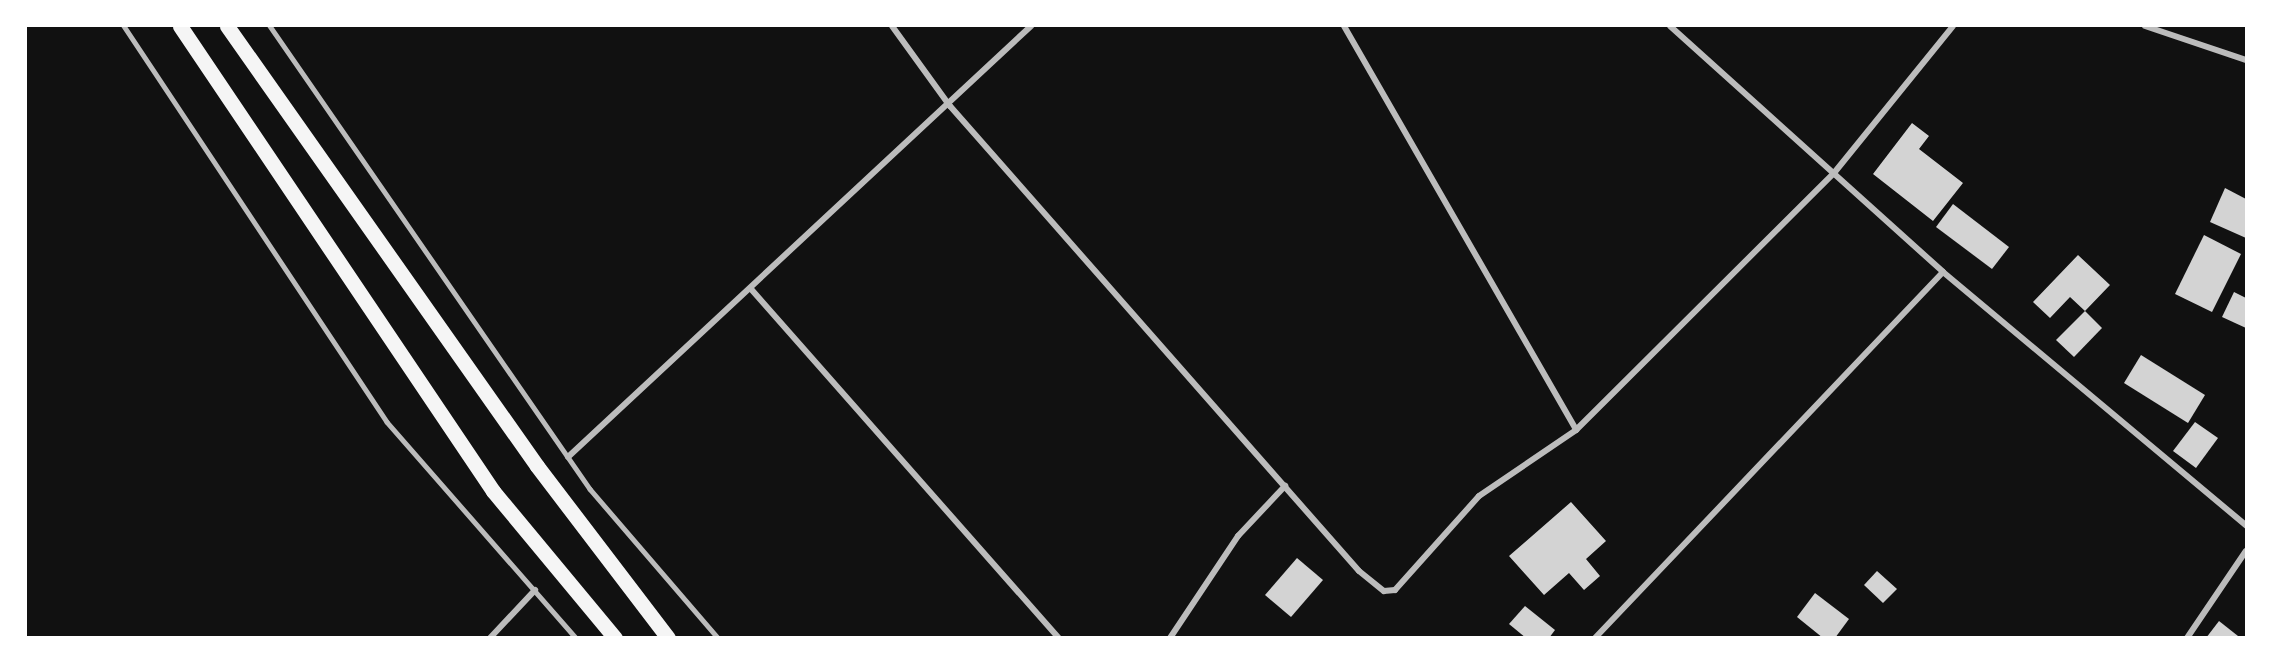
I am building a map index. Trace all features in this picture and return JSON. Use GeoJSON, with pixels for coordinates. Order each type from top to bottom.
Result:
{"type":"FeatureCollection","features":[{"type":"Feature","properties":{"kind":"main road"},"geometry":{"type":"LineString","coordinates":[[180,26],[493,491],[615,638]]}},
{"type":"Feature","properties":{"kind":"main road"},"geometry":{"type":"LineString","coordinates":[[227,26],[537,466],[668,638]]}},
{"type":"Feature","properties":{"kind":"street"},"geometry":{"type":"LineString","coordinates":[[892,26],[950,106],[1372,586],[1395,591],[1479,496],[1576,430],[1834,173],[1953,26]]}},
{"type":"Feature","properties":{"kind":"street"},"geometry":{"type":"LineString","coordinates":[[568,458],[950,106],[1031,26]]}},
{"type":"Feature","properties":{"kind":"street"},"geometry":{"type":"LineString","coordinates":[[1344,26],[1576,430]]}},
{"type":"Feature","properties":{"kind":"street"},"geometry":{"type":"LineString","coordinates":[[1670,26],[1943,272],[2247,525]]}},
{"type":"Feature","properties":{"kind":"street"},"geometry":{"type":"LineString","coordinates":[[2145,26],[2247,60]]}},
{"type":"Feature","properties":{"kind":"street"},"geometry":{"type":"LineString","coordinates":[[1595,638],[1943,272]]}},
{"type":"Feature","properties":{"kind":"street"},"geometry":{"type":"LineString","coordinates":[[751,290],[1059,638]]}},
{"type":"Feature","properties":{"kind":"street"},"geometry":{"type":"LineString","coordinates":[[1170,638],[1238,536],[1285,486]]}},
{"type":"Feature","properties":{"kind":"street"},"geometry":{"type":"LineString","coordinates":[[2187,638],[2247,551]]}},
{"type":"Feature","properties":{"kind":"street"},"geometry":{"type":"LineString","coordinates":[[490,638],[535,590]]}},
{"type":"Feature","properties":{"kind":"lane"},"geometry":{"type":"LineString","coordinates":[[124,26],[387,422],[576,638]]}},
{"type":"Feature","properties":{"kind":"lane"},"geometry":{"type":"LineString","coordinates":[[270,26],[568,458],[718,638]]}},
{"type":"Feature","properties":{"kind":"building"},"geometry":{"type":"Polygon","coordinates":[[[1912,123],[1929,136],[1919,149],[1963,183],[1933,221],[1873,174],[1912,123]]]}},
{"type":"Feature","properties":{"kind":"building"},"geometry":{"type":"Polygon","coordinates":[[[2225,188],[2246,199],[2246,238],[2210,222],[2225,188]]]}},
{"type":"Feature","properties":{"kind":"building"},"geometry":{"type":"Polygon","coordinates":[[[1953,204],[2009,247],[1992,269],[1936,227],[1953,204]]]}},
{"type":"Feature","properties":{"kind":"building"},"geometry":{"type":"Polygon","coordinates":[[[2204,235],[2241,254],[2212,312],[2175,294],[2204,235]]]}},
{"type":"Feature","properties":{"kind":"building"},"geometry":{"type":"Polygon","coordinates":[[[2078,255],[2110,285],[2085,311],[2070,297],[2050,318],[2033,302],[2078,255]]]}},
{"type":"Feature","properties":{"kind":"building"},"geometry":{"type":"Polygon","coordinates":[[[2234,292],[2246,298],[2246,328],[2222,317],[2234,292]]]}},
{"type":"Feature","properties":{"kind":"building"},"geometry":{"type":"Polygon","coordinates":[[[2085,311],[2102,328],[2074,357],[2056,340],[2085,311]]]}},
{"type":"Feature","properties":{"kind":"building"},"geometry":{"type":"Polygon","coordinates":[[[2141,355],[2205,395],[2188,423],[2124,383],[2141,355]]]}},
{"type":"Feature","properties":{"kind":"building"},"geometry":{"type":"Polygon","coordinates":[[[2195,422],[2218,438],[2196,468],[2173,451],[2195,422]]]}},
{"type":"Feature","properties":{"kind":"building"},"geometry":{"type":"Polygon","coordinates":[[[1571,502],[1606,541],[1586,559],[1600,576],[1584,590],[1569,573],[1544,595],[1509,556],[1571,502]]]}},
{"type":"Feature","properties":{"kind":"building"},"geometry":{"type":"Polygon","coordinates":[[[1297,558],[1323,580],[1291,617],[1265,595],[1297,558]]]}},
{"type":"Feature","properties":{"kind":"building"},"geometry":{"type":"Polygon","coordinates":[[[1877,571],[1897,589],[1883,603],[1864,585],[1877,571]]]}},
{"type":"Feature","properties":{"kind":"building"},"geometry":{"type":"Polygon","coordinates":[[[1815,593],[1849,619],[1835,638],[1823,638],[1797,617],[1815,593]]]}},
{"type":"Feature","properties":{"kind":"building"},"geometry":{"type":"Polygon","coordinates":[[[1525,606],[1555,630],[1549,638],[1526,638],[1509,624],[1525,606]]]}},
{"type":"Feature","properties":{"kind":"building"},"geometry":{"type":"Polygon","coordinates":[[[2219,621],[2238,636],[2237,638],[2206,638],[2219,621]]]}}]}
